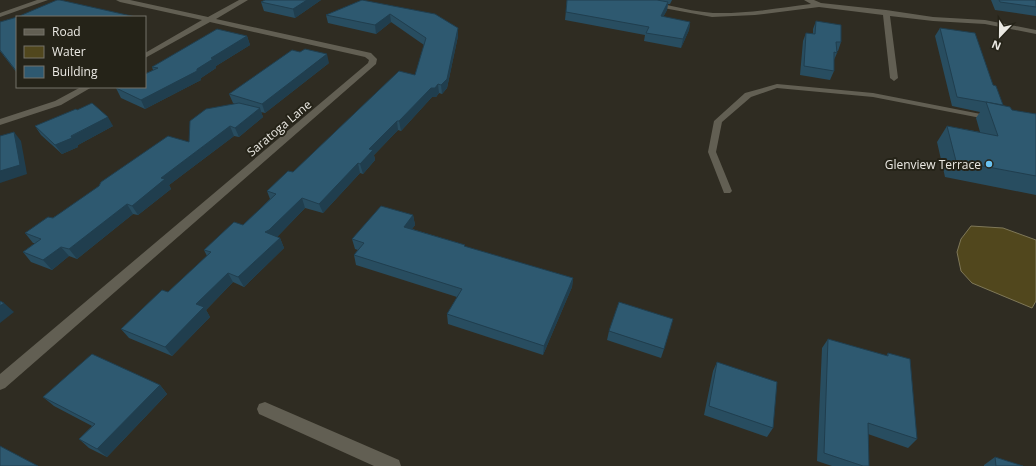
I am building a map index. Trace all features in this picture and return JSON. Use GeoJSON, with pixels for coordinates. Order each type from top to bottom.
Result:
{"type":"FeatureCollection","features":[{"type":"Feature","properties":{"kind":"street"},"geometry":{"type":"LineString","coordinates":[[0,16],[44,0]]}},
{"type":"Feature","properties":{"kind":"street","name":"Saratoga Lane"},"geometry":{"type":"LineString","coordinates":[[0,383],[372,64],[373,59],[368,55],[120,0]]}},
{"type":"Feature","properties":{"kind":"street"},"geometry":{"type":"LineString","coordinates":[[146,55],[244,0]]}},
{"type":"Feature","properties":{"kind":"street"},"geometry":{"type":"LineString","coordinates":[[631,0],[712,15],[754,13],[819,5],[886,12],[933,19],[984,22],[1036,32]]}},
{"type":"Feature","properties":{"kind":"street"},"geometry":{"type":"LineString","coordinates":[[778,10],[780,0]]}},
{"type":"Feature","properties":{"kind":"street"},"geometry":{"type":"LineString","coordinates":[[808,0],[819,5]]}},
{"type":"Feature","properties":{"kind":"street"},"geometry":{"type":"LineString","coordinates":[[886,12],[894,78]]}},
{"type":"Feature","properties":{"kind":"street"},"geometry":{"type":"LineString","coordinates":[[0,122],[58,103],[86,88]]}},
{"type":"Feature","properties":{"kind":"street"},"geometry":{"type":"LineString","coordinates":[[265,408],[393,466]]}},
{"type":"Feature","properties":{"kind":"lane"},"geometry":{"type":"LineString","coordinates":[[727,192],[712,152],[718,121],[748,95],[777,86],[873,95],[997,119]]}},
{"type":"Feature","properties":{"kind":"water"},"geometry":{"type":"Polygon","coordinates":[[[971,226],[1003,228],[1036,240],[1036,301],[1032,308],[972,283],[961,271],[957,252],[961,239],[971,226]]]}},
{"type":"Feature","properties":{"kind":"building"},"geometry":{"type":"Polygon","coordinates":[[[60,0],[132,16],[19,16],[60,0]]]}},
{"type":"Feature","properties":{"kind":"building"},"geometry":{"type":"Polygon","coordinates":[[[265,0],[307,0],[293,9],[261,2],[265,0]]]}},
{"type":"Feature","properties":{"kind":"building"},"geometry":{"type":"Polygon","coordinates":[[[362,0],[435,14],[458,28],[447,79],[441,85],[438,84],[435,88],[431,88],[399,121],[397,121],[369,149],[373,150],[360,164],[358,163],[319,204],[302,198],[269,230],[265,232],[280,238],[238,277],[228,273],[196,304],[204,307],[165,347],[121,329],[162,290],[168,292],[211,252],[204,250],[234,222],[243,225],[276,194],[267,191],[288,171],[293,172],[399,71],[415,75],[426,38],[390,14],[375,25],[326,15],[362,0]]]}},
{"type":"Feature","properties":{"kind":"building"},"geometry":{"type":"Polygon","coordinates":[[[567,0],[657,0],[668,2],[661,16],[690,22],[683,39],[646,33],[649,27],[566,12],[567,0]]]}},
{"type":"Feature","properties":{"kind":"building"},"geometry":{"type":"Polygon","coordinates":[[[999,0],[1036,0],[1036,7],[1000,2],[999,0]]]}},
{"type":"Feature","properties":{"kind":"building"},"geometry":{"type":"Polygon","coordinates":[[[16,17],[16,71],[0,50],[0,22],[16,17]]]}},
{"type":"Feature","properties":{"kind":"building"},"geometry":{"type":"Polygon","coordinates":[[[816,21],[841,25],[841,42],[836,42],[837,53],[834,52],[834,71],[804,66],[806,33],[815,34],[816,21]]]}},
{"type":"Feature","properties":{"kind":"building"},"geometry":{"type":"Polygon","coordinates":[[[940,28],[975,33],[993,85],[996,86],[1003,105],[957,97],[940,28]]]}},
{"type":"Feature","properties":{"kind":"building"},"geometry":{"type":"Polygon","coordinates":[[[217,29],[247,36],[211,58],[213,59],[197,69],[197,71],[141,100],[116,88],[146,88],[146,74],[158,68],[152,67],[217,29]]]}},
{"type":"Feature","properties":{"kind":"building"},"geometry":{"type":"Polygon","coordinates":[[[305,49],[327,54],[262,104],[229,94],[292,50],[300,52],[305,49]]]}},
{"type":"Feature","properties":{"kind":"building"},"geometry":{"type":"Polygon","coordinates":[[[986,102],[1010,107],[1012,110],[1036,114],[1036,176],[956,161],[947,126],[998,136],[986,102]]]}},
{"type":"Feature","properties":{"kind":"building"},"geometry":{"type":"Polygon","coordinates":[[[92,103],[108,117],[71,136],[72,138],[55,145],[35,126],[76,109],[77,110],[92,103]]]}},
{"type":"Feature","properties":{"kind":"building"},"geometry":{"type":"Polygon","coordinates":[[[239,103],[260,108],[235,128],[230,126],[161,178],[165,179],[132,206],[127,204],[69,249],[61,247],[43,260],[23,252],[41,239],[25,233],[48,217],[53,218],[99,186],[101,182],[168,136],[189,142],[190,121],[206,109],[239,103]]]}},
{"type":"Feature","properties":{"kind":"building"},"geometry":{"type":"Polygon","coordinates":[[[14,132],[20,165],[0,171],[0,136],[14,132]]]}},
{"type":"Feature","properties":{"kind":"building"},"geometry":{"type":"Polygon","coordinates":[[[381,206],[413,215],[404,227],[573,278],[544,346],[447,314],[462,289],[354,255],[364,243],[352,239],[381,206]]]}},
{"type":"Feature","properties":{"kind":"building"},"geometry":{"type":"Polygon","coordinates":[[[619,302],[673,319],[664,349],[609,331],[619,302]]]}},
{"type":"Feature","properties":{"kind":"building"},"geometry":{"type":"Polygon","coordinates":[[[828,339],[888,356],[888,353],[910,359],[917,439],[868,423],[869,466],[863,466],[824,453],[828,339]]]}},
{"type":"Feature","properties":{"kind":"building"},"geometry":{"type":"Polygon","coordinates":[[[92,354],[160,385],[97,449],[79,439],[95,424],[43,397],[92,354]]]}},
{"type":"Feature","properties":{"kind":"building"},"geometry":{"type":"Polygon","coordinates":[[[717,362],[777,382],[773,428],[709,406],[717,362]]]}},
{"type":"Feature","properties":{"kind":"building"},"geometry":{"type":"Polygon","coordinates":[[[0,446],[38,466],[0,466],[0,446]]]}},
{"type":"Feature","properties":{"kind":"building"},"geometry":{"type":"Polygon","coordinates":[[[995,457],[1023,466],[996,466],[995,457]]]}},
{"type":"Feature","properties":{"kind":"place","name":"Glenview Terrace"},"geometry":{"type":"Point","coordinates":[989,164]}}]}
